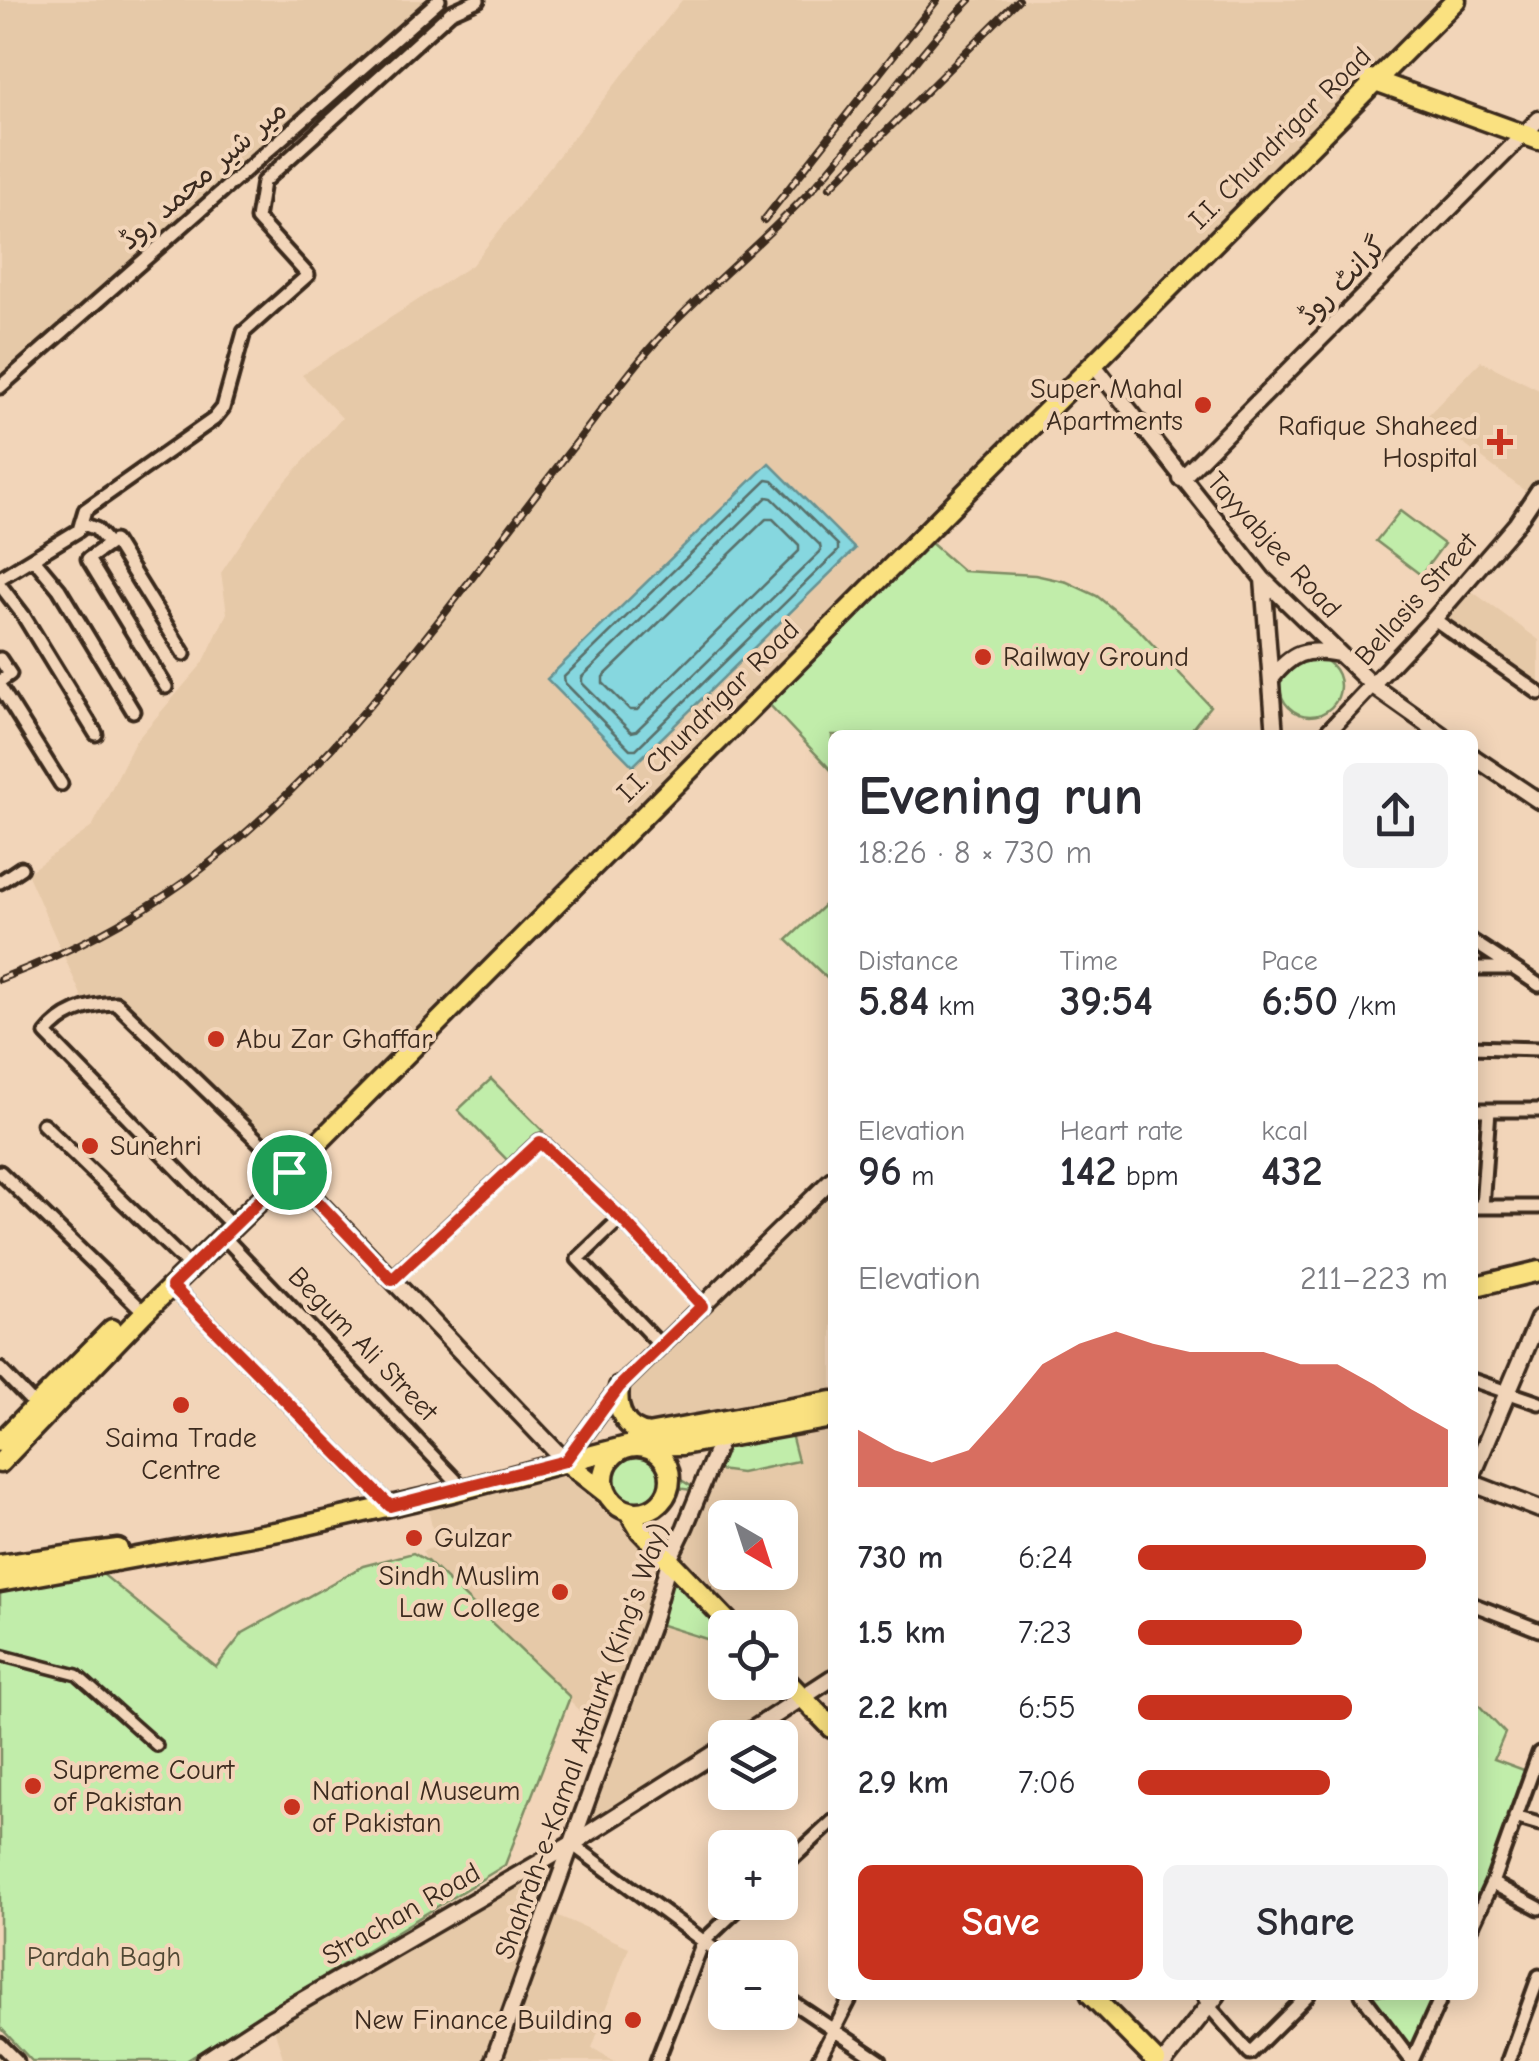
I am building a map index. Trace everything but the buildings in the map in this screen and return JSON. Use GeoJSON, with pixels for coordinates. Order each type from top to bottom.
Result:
{"type":"FeatureCollection","features":[{"type":"Feature","properties":{"kind":"main road","name":"I.I. Chundrigar Road"},"geometry":{"type":"LineString","coordinates":[[0,1464],[225,1227],[1093,364],[1370,79],[1441,0]]}},
{"type":"Feature","properties":{"kind":"main road","name":"I.I. Chundrigar Road"},"geometry":{"type":"LineString","coordinates":[[286,1168],[1370,79],[1456,0]]}},
{"type":"Feature","properties":{"kind":"main road"},"geometry":{"type":"LineString","coordinates":[[1370,79],[1532,137]]}},
{"type":"Feature","properties":{"kind":"main road"},"geometry":{"type":"LineString","coordinates":[[286,1168],[565,1456],[629,1512],[640,1530],[718,1610]]}},
{"type":"Feature","properties":{"kind":"main road","name":"I.I. Chundrigar Road"},"geometry":{"type":"LineString","coordinates":[[0,1442],[183,1260],[225,1227]]}},
{"type":"Feature","properties":{"kind":"main road"},"geometry":{"type":"LineString","coordinates":[[1478,1288],[1539,1271]]}},
{"type":"Feature","properties":{"kind":"main road"},"geometry":{"type":"LineString","coordinates":[[1478,1465],[1539,1318]]}},
{"type":"Feature","properties":{"kind":"main road"},"geometry":{"type":"LineString","coordinates":[[619,1387],[618,1403],[628,1424],[638,1433],[640,1442],[668,1465],[668,1492],[657,1506],[629,1512]]}},
{"type":"Feature","properties":{"kind":"main road"},"geometry":{"type":"LineString","coordinates":[[0,1565],[286,1523],[462,1487],[565,1456],[828,1402]]}},
{"type":"Feature","properties":{"kind":"main road"},"geometry":{"type":"LineString","coordinates":[[606,1494],[605,1466],[640,1442],[661,1447],[828,1419]]}},
{"type":"Feature","properties":{"kind":"main road"},"geometry":{"type":"LineString","coordinates":[[1478,1483],[1539,1509]]}},
{"type":"Feature","properties":{"kind":"main road"},"geometry":{"type":"LineString","coordinates":[[0,1582],[285,1530],[387,1503]]}},
{"type":"Feature","properties":{"kind":"main road"},"geometry":{"type":"LineString","coordinates":[[768,1720],[828,1681]]}},
{"type":"Feature","properties":{"kind":"main road"},"geometry":{"type":"LineString","coordinates":[[798,1692],[828,1724]]}},
{"type":"Feature","properties":{"kind":"main road","name":"Strachan Road"},"geometry":{"type":"LineString","coordinates":[[204,2061],[572,1844],[708,1758]]}},
{"type":"Feature","properties":{"kind":"main road"},"geometry":{"type":"LineString","coordinates":[[1096,2000],[1156,2061]]}},
{"type":"Feature","properties":{"kind":"main road"},"geometry":{"type":"LineString","coordinates":[[1165,2061],[1208,2000]]}},
{"type":"Feature","properties":{"kind":"street","name":"میر شیر محمد روڈ"},"geometry":{"type":"LineString","coordinates":[[0,387],[439,0]]}},
{"type":"Feature","properties":{"kind":"street"},"geometry":{"type":"LineString","coordinates":[[96,734],[0,582],[80,530],[85,510],[214,419],[223,408],[244,332],[308,275],[257,219],[263,182],[451,12],[478,0]]}},
{"type":"Feature","properties":{"kind":"street","name":"گرانٹ روڈ"},"geometry":{"type":"LineString","coordinates":[[1181,479],[1532,137],[1539,119]]}},
{"type":"Feature","properties":{"kind":"street","name":"Tayyabjee Road"},"geometry":{"type":"LineString","coordinates":[[1093,364],[1263,580],[1373,686],[1435,730]]}},
{"type":"Feature","properties":{"kind":"street","name":"Bellasis Street"},"geometry":{"type":"LineString","coordinates":[[1329,730],[1434,619],[1517,524],[1539,490]]}},
{"type":"Feature","properties":{"kind":"street"},"geometry":{"type":"LineString","coordinates":[[82,523],[96,529],[109,544]]}},
{"type":"Feature","properties":{"kind":"street"},"geometry":{"type":"LineString","coordinates":[[166,687],[88,559],[114,541],[184,654]]}},
{"type":"Feature","properties":{"kind":"street"},"geometry":{"type":"LineString","coordinates":[[33,558],[59,589],[133,712]]}},
{"type":"Feature","properties":{"kind":"street"},"geometry":{"type":"LineString","coordinates":[[1263,580],[1275,730]]}},
{"type":"Feature","properties":{"kind":"street"},"geometry":{"type":"LineString","coordinates":[[1434,619],[1539,693]]}},
{"type":"Feature","properties":{"kind":"street"},"geometry":{"type":"LineString","coordinates":[[1271,679],[1284,662],[1300,651],[1339,654]]}},
{"type":"Feature","properties":{"kind":"street"},"geometry":{"type":"LineString","coordinates":[[0,659],[10,674],[0,684],[61,784]]}},
{"type":"Feature","properties":{"kind":"street"},"geometry":{"type":"LineString","coordinates":[[1478,760],[1539,802]]}},
{"type":"Feature","properties":{"kind":"street"},"geometry":{"type":"LineString","coordinates":[[0,882],[22,868]]}},
{"type":"Feature","properties":{"kind":"street"},"geometry":{"type":"LineString","coordinates":[[1478,945],[1539,985]]}},
{"type":"Feature","properties":{"kind":"street"},"geometry":{"type":"LineString","coordinates":[[1478,968],[1512,968]]}},
{"type":"Feature","properties":{"kind":"street","name":"Begum Ali Street"},"geometry":{"type":"LineString","coordinates":[[286,1168],[116,1003],[86,1006],[54,1022],[46,1034],[462,1487]]}},
{"type":"Feature","properties":{"kind":"street"},"geometry":{"type":"LineString","coordinates":[[1478,1047],[1539,1049]]}},
{"type":"Feature","properties":{"kind":"street"},"geometry":{"type":"LineString","coordinates":[[1478,1110],[1539,1110]]}},
{"type":"Feature","properties":{"kind":"street"},"geometry":{"type":"LineString","coordinates":[[1478,1182],[1489,1110]]}},
{"type":"Feature","properties":{"kind":"street"},"geometry":{"type":"LineString","coordinates":[[43,1124],[183,1260]]}},
{"type":"Feature","properties":{"kind":"street"},"geometry":{"type":"LineString","coordinates":[[392,1280],[540,1142],[621,1218],[702,1306]]}},
{"type":"Feature","properties":{"kind":"street"},"geometry":{"type":"LineString","coordinates":[[0,1172],[136,1305]]}},
{"type":"Feature","properties":{"kind":"street"},"geometry":{"type":"LineString","coordinates":[[565,1456],[619,1387],[828,1182]]}},
{"type":"Feature","properties":{"kind":"street"},"geometry":{"type":"LineString","coordinates":[[1478,1207],[1539,1207]]}},
{"type":"Feature","properties":{"kind":"street"},"geometry":{"type":"LineString","coordinates":[[621,1218],[578,1259],[661,1346]]}},
{"type":"Feature","properties":{"kind":"street"},"geometry":{"type":"LineString","coordinates":[[172,1286],[387,1503]]}},
{"type":"Feature","properties":{"kind":"street"},"geometry":{"type":"LineString","coordinates":[[0,1369],[35,1405]]}},
{"type":"Feature","properties":{"kind":"street"},"geometry":{"type":"LineString","coordinates":[[1478,1382],[1539,1403]]}},
{"type":"Feature","properties":{"kind":"street","name":"Shahrah-e-Kamal Ataturk (King's Way)"},"geometry":{"type":"LineString","coordinates":[[493,2061],[652,1622],[670,1558],[720,1439]]}},
{"type":"Feature","properties":{"kind":"street"},"geometry":{"type":"LineString","coordinates":[[1478,1606],[1539,1630]]}},
{"type":"Feature","properties":{"kind":"street"},"geometry":{"type":"LineString","coordinates":[[0,1655],[77,1675],[157,1746]]}},
{"type":"Feature","properties":{"kind":"street"},"geometry":{"type":"LineString","coordinates":[[1478,1913],[1539,1753]]}},
{"type":"Feature","properties":{"kind":"street"},"geometry":{"type":"LineString","coordinates":[[1515,1817],[1539,1824]]}},
{"type":"Feature","properties":{"kind":"street"},"geometry":{"type":"LineString","coordinates":[[798,1853],[828,1826]]}},
{"type":"Feature","properties":{"kind":"street"},"geometry":{"type":"LineString","coordinates":[[572,1844],[708,1945]]}},
{"type":"Feature","properties":{"kind":"street"},"geometry":{"type":"LineString","coordinates":[[1492,1883],[1539,1908]]}},
{"type":"Feature","properties":{"kind":"street"},"geometry":{"type":"LineString","coordinates":[[657,2061],[703,1942],[727,1920]]}},
{"type":"Feature","properties":{"kind":"street"},"geometry":{"type":"LineString","coordinates":[[1508,2061],[1539,1976]]}},
{"type":"Feature","properties":{"kind":"street"},"geometry":{"type":"LineString","coordinates":[[818,2061],[849,2000]]}},
{"type":"Feature","properties":{"kind":"street"},"geometry":{"type":"LineString","coordinates":[[1211,2000],[1254,2057],[1304,2000]]}},
{"type":"Feature","properties":{"kind":"street"},"geometry":{"type":"LineString","coordinates":[[1366,2000],[1412,2061],[1440,2000]]}},
{"type":"Feature","properties":{"kind":"street"},"geometry":{"type":"LineString","coordinates":[[798,2006],[880,2061]]}},
{"type":"Feature","properties":{"kind":"street"},"geometry":{"type":"LineString","coordinates":[[0,2044],[17,2061]]}},
{"type":"Feature","properties":{"kind":"shaded area"},"geometry":{"type":"Polygon","coordinates":[[[0,0],[439,0],[0,388],[0,0]]]}},
{"type":"Feature","properties":{"kind":"shaded area"},"geometry":{"type":"Polygon","coordinates":[[[682,0],[1441,0],[282,1164],[116,1003],[86,1006],[27,873],[92,827],[135,742],[203,663],[227,613],[221,573],[271,498],[342,418],[302,375],[472,265],[682,0]]]}},
{"type":"Feature","properties":{"kind":"shaded area","name":"Rafique Shaheed Hospital"},"geometry":{"type":"Polygon","coordinates":[[[1481,361],[1539,390],[1539,490],[1534,498],[1427,416],[1481,361]]]}},
{"type":"Feature","properties":{"kind":"shaded area"},"geometry":{"type":"Polygon","coordinates":[[[1462,584],[1539,640],[1539,693],[1434,619],[1462,584]]]}},
{"type":"Feature","properties":{"kind":"shaded area"},"geometry":{"type":"Polygon","coordinates":[[[828,1183],[828,1681],[798,1700],[798,1610],[708,1610],[708,1700],[798,1700],[767,1720],[708,1720],[708,1758],[572,1845],[609,1740],[427,1561],[422,1551],[436,1547],[426,1498],[565,1461],[672,1561],[721,1439],[638,1433],[618,1395],[828,1183]]]}},
{"type":"Feature","properties":{"kind":"shaded area"},"geometry":{"type":"Polygon","coordinates":[[[536,1882],[536,1905],[486,2061],[284,2061],[273,2025],[497,1894],[536,1882]]]}},
{"type":"Feature","properties":{"kind":"shaded area"},"geometry":{"type":"Polygon","coordinates":[[[554,1914],[629,1947],[592,2048],[615,2061],[499,2061],[554,1914]]]}},
{"type":"Feature","properties":{"kind":"green space"},"geometry":{"type":"Polygon","coordinates":[[[1400,511],[1444,544],[1421,575],[1376,541],[1400,511]]]}},
{"type":"Feature","properties":{"kind":"green space","name":"Railway Ground"},"geometry":{"type":"Polygon","coordinates":[[[922,535],[963,571],[1035,575],[1067,582],[1097,596],[1138,629],[1210,706],[1191,730],[828,730],[828,767],[767,702],[922,535]]]}},
{"type":"Feature","properties":{"kind":"green space"},"geometry":{"type":"Polygon","coordinates":[[[1310,656],[1331,665],[1340,686],[1331,707],[1310,716],[1289,707],[1280,686],[1289,665],[1310,656]]]}},
{"type":"Feature","properties":{"kind":"green space"},"geometry":{"type":"Polygon","coordinates":[[[828,902],[828,979],[787,940],[828,902]]]}},
{"type":"Feature","properties":{"kind":"green space"},"geometry":{"type":"Polygon","coordinates":[[[491,1079],[543,1131],[510,1163],[458,1110],[491,1079]]]}},
{"type":"Feature","properties":{"kind":"green space"},"geometry":{"type":"Polygon","coordinates":[[[791,1434],[798,1461],[741,1473],[718,1470],[727,1447],[791,1434]]]}},
{"type":"Feature","properties":{"kind":"green space"},"geometry":{"type":"Polygon","coordinates":[[[652,1449],[661,1455],[670,1473],[699,1491],[670,1487],[660,1502],[647,1510],[621,1508],[605,1487],[605,1473],[612,1456],[652,1449]]]}},
{"type":"Feature","properties":{"kind":"green space","name":"Pardah Bagh"},"geometry":{"type":"Polygon","coordinates":[[[413,1553],[427,1561],[570,1697],[505,1865],[186,2061],[32,2061],[0,2027],[0,1591],[99,1571],[216,1667],[243,1633],[363,1566],[413,1553]]]}},
{"type":"Feature","properties":{"kind":"green space"},"geometry":{"type":"Polygon","coordinates":[[[673,1561],[711,1610],[708,1610],[708,1639],[652,1622],[673,1561]]]}},
{"type":"Feature","properties":{"kind":"green space"},"geometry":{"type":"Polygon","coordinates":[[[1478,1704],[1505,1733],[1494,1759],[1532,1773],[1478,1913],[1478,1704]]]}},
{"type":"Feature","properties":{"kind":"green space"},"geometry":{"type":"Polygon","coordinates":[[[1366,2000],[1440,2000],[1412,2061],[1366,2000]]]}},
{"type":"Feature","properties":{"kind":"water"},"geometry":{"type":"Polygon","coordinates":[[[769,463],[855,549],[633,766],[547,679],[769,463]]]}},
{"type":"Feature","properties":{"kind":"railway"},"geometry":{"type":"LineString","coordinates":[[764,220],[937,0]]}},
{"type":"Feature","properties":{"kind":"railway"},"geometry":{"type":"LineString","coordinates":[[0,979],[96,936],[165,895],[243,836],[295,787],[392,680],[653,345],[815,186],[970,0]]}},
{"type":"Feature","properties":{"kind":"railway"},"geometry":{"type":"LineString","coordinates":[[830,187],[1018,0]]}},
{"type":"Feature","properties":{"kind":"place","name":"Super Mahal Apartments"},"geometry":{"type":"Point","coordinates":[1203,405]}},
{"type":"Feature","properties":{"kind":"place","name":"Rafique Shaheed Hospital"},"geometry":{"type":"Point","coordinates":[1500,442]}},
{"type":"Feature","properties":{"kind":"place","name":"Railway Ground"},"geometry":{"type":"Point","coordinates":[983,657]}},
{"type":"Feature","properties":{"kind":"place","name":"Abu Zar Ghaffar"},"geometry":{"type":"Point","coordinates":[216,1039]}},
{"type":"Feature","properties":{"kind":"place","name":"Sunehri"},"geometry":{"type":"Point","coordinates":[90,1146]}},
{"type":"Feature","properties":{"kind":"place","name":"Saima Trade Centre"},"geometry":{"type":"Point","coordinates":[181,1405]}},
{"type":"Feature","properties":{"kind":"place","name":"Gulzar"},"geometry":{"type":"Point","coordinates":[414,1538]}},
{"type":"Feature","properties":{"kind":"place","name":"Sindh Muslim Law College"},"geometry":{"type":"Point","coordinates":[560,1592]}},
{"type":"Feature","properties":{"kind":"place","name":"Supreme Court of Pakistan"},"geometry":{"type":"Point","coordinates":[33,1786]}},
{"type":"Feature","properties":{"kind":"place","name":"National Museum of Pakistan"},"geometry":{"type":"Point","coordinates":[292,1807]}},
{"type":"Feature","properties":{"kind":"place","name":"New Finance Building"},"geometry":{"type":"Point","coordinates":[633,2020]}},
{"type":"Feature","properties":{"kind":"route"},"geometry":{"type":"LineString","coordinates":[[540,1142],[621,1218],[702,1306],[619,1387],[565,1461],[390,1506],[172,1286],[289,1172],[392,1280],[540,1142]]}}]}
